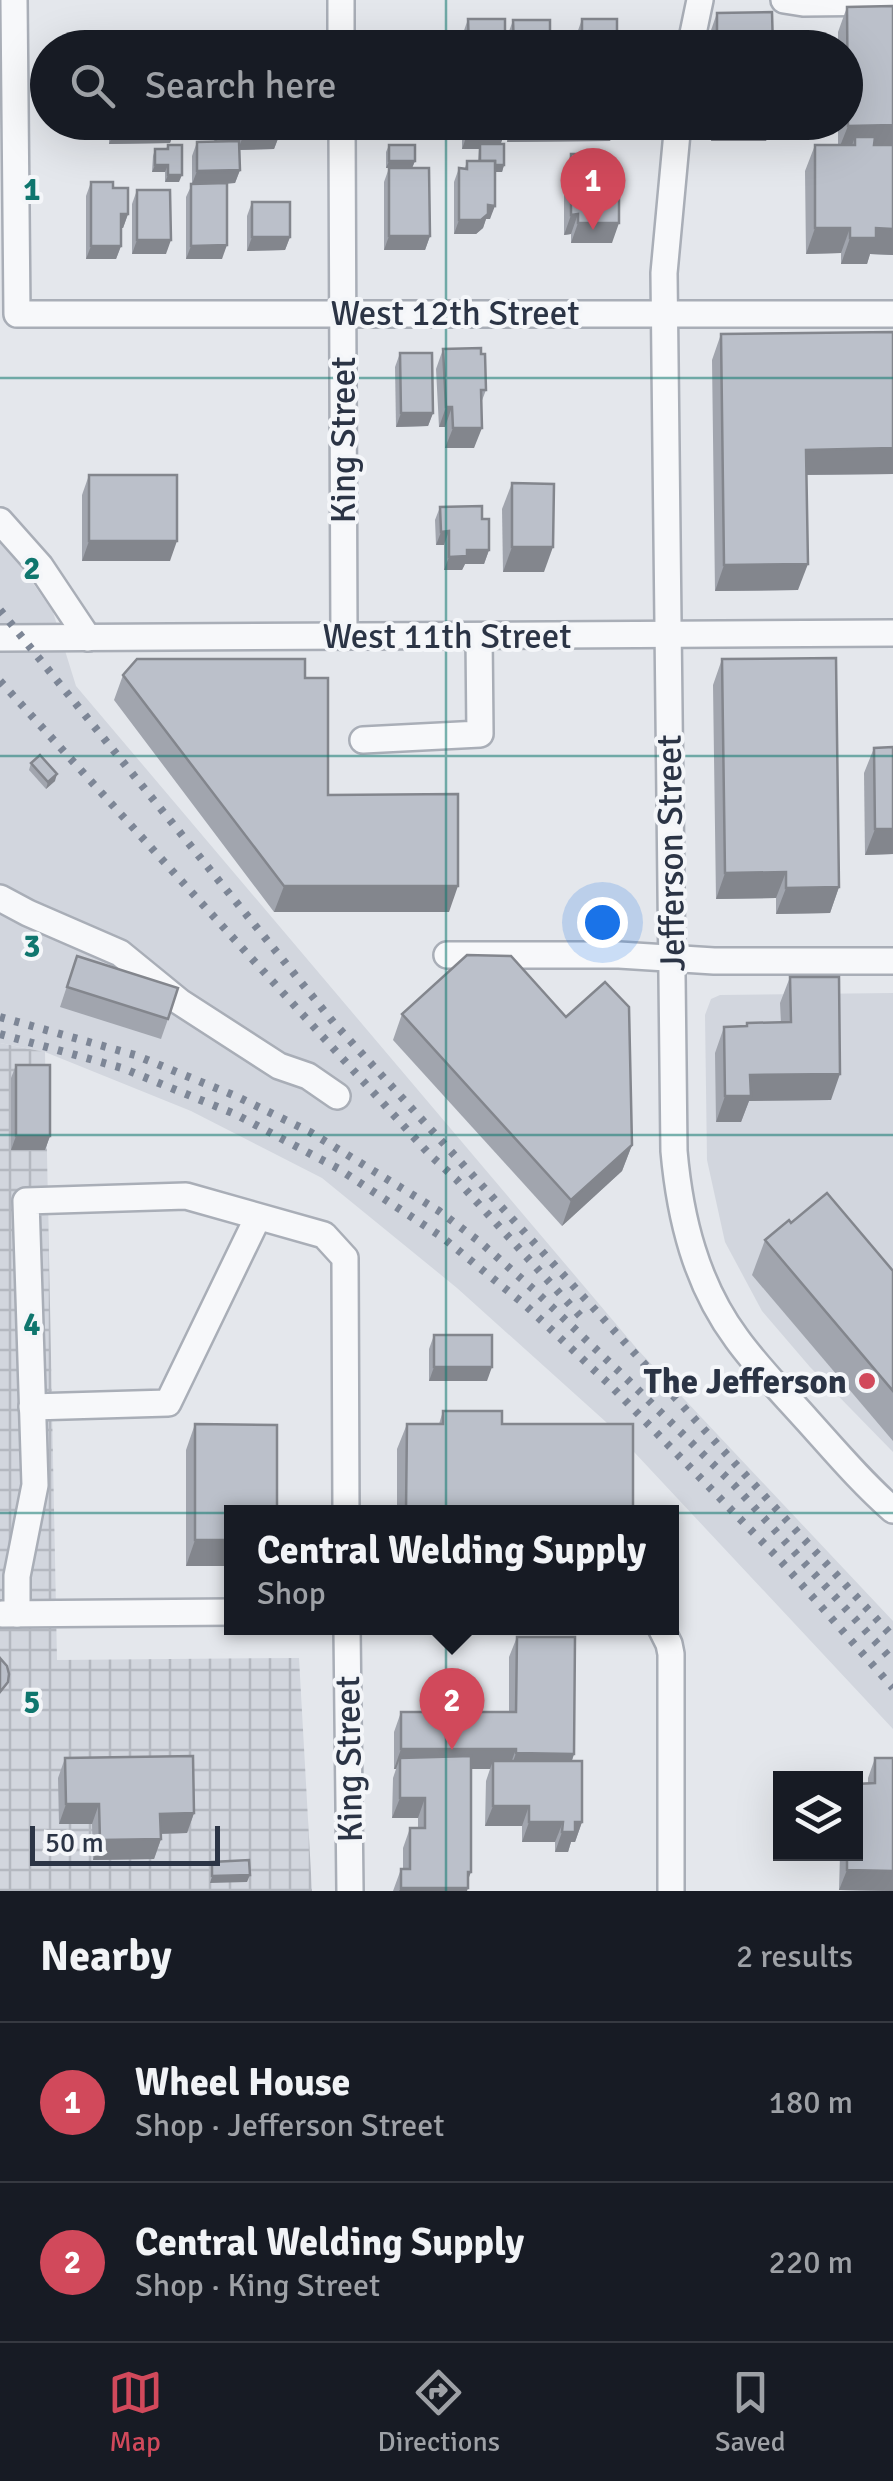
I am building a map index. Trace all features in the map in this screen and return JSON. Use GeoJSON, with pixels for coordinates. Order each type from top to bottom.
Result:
{"type":"FeatureCollection","features":[{"type":"Feature","properties":{"kind":"street","name":"West 12th Street"},"geometry":{"type":"LineString","coordinates":[[14,0],[17,314],[893,314]]}},
{"type":"Feature","properties":{"kind":"street"},"geometry":{"type":"LineString","coordinates":[[341,0],[342,30]]}},
{"type":"Feature","properties":{"kind":"street"},"geometry":{"type":"LineString","coordinates":[[694,30],[700,0]]}},
{"type":"Feature","properties":{"kind":"street"},"geometry":{"type":"LineString","coordinates":[[784,0],[893,2]]}},
{"type":"Feature","properties":{"kind":"street","name":"King Street"},"geometry":{"type":"LineString","coordinates":[[342,140],[344,637]]}},
{"type":"Feature","properties":{"kind":"street","name":"Jefferson Street"},"geometry":{"type":"LineString","coordinates":[[676,140],[664,273],[674,1151],[680,1207],[714,1303],[746,1351],[893,1510]]}},
{"type":"Feature","properties":{"kind":"street"},"geometry":{"type":"LineString","coordinates":[[0,521],[40,566],[88,638]]}},
{"type":"Feature","properties":{"kind":"street","name":"West 11th Street"},"geometry":{"type":"LineString","coordinates":[[0,638],[893,633]]}},
{"type":"Feature","properties":{"kind":"street"},"geometry":{"type":"LineString","coordinates":[[363,740],[480,734],[479,636]]}},
{"type":"Feature","properties":{"kind":"street"},"geometry":{"type":"LineString","coordinates":[[0,898],[120,953],[180,1002],[279,1066],[308,1076],[337,1096]]}},
{"type":"Feature","properties":{"kind":"street"},"geometry":{"type":"LineString","coordinates":[[447,955],[893,960]]}},
{"type":"Feature","properties":{"kind":"street"},"geometry":{"type":"LineString","coordinates":[[224,1612],[9,1614],[35,1485],[26,1201],[186,1196],[324,1235],[345,1258],[346,1505]]}},
{"type":"Feature","properties":{"kind":"street"},"geometry":{"type":"LineString","coordinates":[[32,1407],[168,1403],[258,1217]]}},
{"type":"Feature","properties":{"kind":"street","name":"King Street"},"geometry":{"type":"LineString","coordinates":[[347,1635],[350,1891]]}},
{"type":"Feature","properties":{"kind":"street"},"geometry":{"type":"LineString","coordinates":[[665,1635],[671,1654],[671,1891]]}},
{"type":"Feature","properties":{"kind":"shaded area"},"geometry":{"type":"Polygon","coordinates":[[[0,536],[53,612],[76,686],[638,1350],[893,1621],[893,1729],[606,1422],[457,1288],[322,1178],[191,1111],[45,1052],[0,1043],[0,536]]]}},
{"type":"Feature","properties":{"kind":"shaded area"},"geometry":{"type":"Polygon","coordinates":[[[893,993],[893,1452],[762,1311],[725,1242],[707,1160],[705,1015],[711,999],[720,995],[893,993]]]}},
{"type":"Feature","properties":{"kind":"shaded area"},"geometry":{"type":"Polygon","coordinates":[[[0,1043],[45,1052],[57,1660],[299,1658],[312,1891],[0,1891],[0,1043]]]}},
{"type":"Feature","properties":{"kind":"building"},"geometry":{"type":"Polygon","coordinates":[[[893,6],[893,125],[863,126],[863,30],[847,30],[847,7],[893,6]]]}},
{"type":"Feature","properties":{"kind":"building"},"geometry":{"type":"Polygon","coordinates":[[[772,12],[772,30],[717,30],[717,13],[772,12]]]}},
{"type":"Feature","properties":{"kind":"building"},"geometry":{"type":"Polygon","coordinates":[[[468,19],[505,19],[505,30],[468,30],[468,19]]]}},
{"type":"Feature","properties":{"kind":"building"},"geometry":{"type":"Polygon","coordinates":[[[582,19],[617,19],[617,30],[582,30],[582,19]]]}},
{"type":"Feature","properties":{"kind":"building"},"geometry":{"type":"Polygon","coordinates":[[[513,20],[550,20],[550,30],[513,30],[513,20]]]}},
{"type":"Feature","properties":{"kind":"building"},"geometry":{"type":"Polygon","coordinates":[[[875,137],[874,145],[893,145],[893,229],[876,228],[876,238],[850,238],[850,228],[815,228],[815,145],[855,145],[855,140],[875,137]]]}},
{"type":"Feature","properties":{"kind":"building"},"geometry":{"type":"Polygon","coordinates":[[[239,141],[240,170],[197,171],[197,142],[239,141]]]}},
{"type":"Feature","properties":{"kind":"building"},"geometry":{"type":"Polygon","coordinates":[[[480,144],[504,144],[504,165],[480,161],[480,144]]]}},
{"type":"Feature","properties":{"kind":"building"},"geometry":{"type":"Polygon","coordinates":[[[168,145],[182,145],[182,175],[168,175],[168,165],[155,165],[155,149],[168,149],[168,145]]]}},
{"type":"Feature","properties":{"kind":"building"},"geometry":{"type":"Polygon","coordinates":[[[389,145],[415,145],[415,161],[389,161],[389,145]]]}},
{"type":"Feature","properties":{"kind":"building"},"geometry":{"type":"Polygon","coordinates":[[[571,154],[599,154],[599,163],[619,166],[619,223],[578,223],[578,214],[571,215],[571,154]]]}},
{"type":"Feature","properties":{"kind":"building"},"geometry":{"type":"Polygon","coordinates":[[[467,161],[495,161],[495,206],[488,205],[488,214],[481,220],[459,220],[459,168],[467,169],[467,161]]]}},
{"type":"Feature","properties":{"kind":"building"},"geometry":{"type":"Polygon","coordinates":[[[389,168],[429,168],[430,236],[389,236],[389,168]]]}},
{"type":"Feature","properties":{"kind":"building"},"geometry":{"type":"Polygon","coordinates":[[[91,182],[113,182],[113,188],[128,188],[128,214],[121,214],[121,246],[91,246],[91,182]]]}},
{"type":"Feature","properties":{"kind":"building"},"geometry":{"type":"Polygon","coordinates":[[[227,183],[227,245],[191,246],[191,184],[227,183]]]}},
{"type":"Feature","properties":{"kind":"building"},"geometry":{"type":"Polygon","coordinates":[[[137,190],[170,190],[171,240],[137,240],[137,190]]]}},
{"type":"Feature","properties":{"kind":"building"},"geometry":{"type":"Polygon","coordinates":[[[252,202],[290,202],[290,237],[252,237],[252,202]]]}},
{"type":"Feature","properties":{"kind":"building"},"geometry":{"type":"Polygon","coordinates":[[[893,332],[893,448],[806,450],[808,564],[724,565],[721,334],[893,332]]]}},
{"type":"Feature","properties":{"kind":"building"},"geometry":{"type":"Polygon","coordinates":[[[481,348],[481,354],[485,354],[486,390],[481,390],[482,428],[453,428],[452,407],[446,407],[443,349],[481,348]]]}},
{"type":"Feature","properties":{"kind":"building"},"geometry":{"type":"Polygon","coordinates":[[[400,353],[432,353],[433,413],[401,413],[400,353]]]}},
{"type":"Feature","properties":{"kind":"building"},"geometry":{"type":"Polygon","coordinates":[[[89,475],[177,475],[177,541],[89,541],[89,475]]]}},
{"type":"Feature","properties":{"kind":"building"},"geometry":{"type":"Polygon","coordinates":[[[512,483],[554,484],[553,547],[512,547],[512,483]]]}},
{"type":"Feature","properties":{"kind":"building"},"geometry":{"type":"Polygon","coordinates":[[[482,506],[482,519],[489,519],[489,550],[467,550],[467,556],[449,557],[449,531],[441,532],[440,507],[482,506]]]}},
{"type":"Feature","properties":{"kind":"building"},"geometry":{"type":"Polygon","coordinates":[[[836,658],[839,887],[786,888],[786,872],[725,873],[722,659],[836,658]]]}},
{"type":"Feature","properties":{"kind":"building"},"geometry":{"type":"Polygon","coordinates":[[[137,659],[305,659],[305,678],[328,678],[328,795],[458,794],[458,886],[284,886],[123,675],[137,659]]]}},
{"type":"Feature","properties":{"kind":"building"},"geometry":{"type":"Polygon","coordinates":[[[893,747],[893,829],[875,829],[874,748],[893,747]]]}},
{"type":"Feature","properties":{"kind":"building"},"geometry":{"type":"Polygon","coordinates":[[[40,755],[57,774],[48,782],[31,763],[40,755]]]}},
{"type":"Feature","properties":{"kind":"building"},"geometry":{"type":"Polygon","coordinates":[[[467,955],[511,956],[566,1017],[605,982],[629,1007],[632,1145],[571,1200],[402,1014],[467,955]]]}},
{"type":"Feature","properties":{"kind":"building"},"geometry":{"type":"Polygon","coordinates":[[[77,956],[178,988],[168,1019],[67,987],[77,956]]]}},
{"type":"Feature","properties":{"kind":"building"},"geometry":{"type":"Polygon","coordinates":[[[790,977],[839,977],[840,1074],[750,1075],[751,1096],[725,1096],[724,1027],[791,1022],[790,977]]]}},
{"type":"Feature","properties":{"kind":"building"},"geometry":{"type":"Polygon","coordinates":[[[16,1065],[50,1065],[50,1136],[16,1136],[16,1065]]]}},
{"type":"Feature","properties":{"kind":"building"},"geometry":{"type":"Polygon","coordinates":[[[827,1193],[893,1271],[893,1391],[765,1240],[827,1193]]]}},
{"type":"Feature","properties":{"kind":"building"},"geometry":{"type":"Polygon","coordinates":[[[434,1335],[492,1335],[492,1367],[434,1367],[434,1335]]]}},
{"type":"Feature","properties":{"kind":"building"},"geometry":{"type":"Polygon","coordinates":[[[443,1411],[502,1411],[502,1424],[633,1424],[633,1505],[406,1505],[407,1424],[443,1424],[443,1411]]]}},
{"type":"Feature","properties":{"kind":"building"},"geometry":{"type":"Polygon","coordinates":[[[195,1424],[277,1425],[277,1505],[224,1505],[224,1540],[195,1540],[195,1424]]]}},
{"type":"Feature","properties":{"kind":"building"},"geometry":{"type":"Polygon","coordinates":[[[517,1637],[575,1637],[574,1754],[516,1753],[516,1749],[401,1749],[401,1712],[516,1712],[517,1637]]]}},
{"type":"Feature","properties":{"kind":"building"},"geometry":{"type":"Polygon","coordinates":[[[0,1658],[9,1674],[0,1692],[0,1658]]]}},
{"type":"Feature","properties":{"kind":"building"},"geometry":{"type":"Polygon","coordinates":[[[193,1756],[194,1813],[160,1814],[161,1839],[100,1840],[99,1804],[66,1804],[65,1758],[193,1756]]]}},
{"type":"Feature","properties":{"kind":"building"},"geometry":{"type":"Polygon","coordinates":[[[471,1756],[468,1888],[401,1888],[401,1869],[410,1869],[410,1828],[425,1828],[425,1798],[400,1798],[400,1758],[471,1756]]]}},
{"type":"Feature","properties":{"kind":"building"},"geometry":{"type":"Polygon","coordinates":[[[875,1758],[893,1758],[893,1871],[847,1870],[847,1861],[863,1861],[863,1784],[875,1783],[875,1758]]]}},
{"type":"Feature","properties":{"kind":"building"},"geometry":{"type":"Polygon","coordinates":[[[493,1761],[582,1761],[582,1822],[575,1822],[575,1832],[562,1832],[563,1822],[529,1822],[529,1806],[493,1806],[493,1761]]]}},
{"type":"Feature","properties":{"kind":"building"},"geometry":{"type":"Polygon","coordinates":[[[249,1860],[250,1875],[212,1876],[212,1862],[249,1860]]]}},
{"type":"Feature","properties":{"kind":"railway"},"geometry":{"type":"LineString","coordinates":[[0,610],[334,1023],[893,1637]]}},
{"type":"Feature","properties":{"kind":"railway"},"geometry":{"type":"LineString","coordinates":[[0,681],[582,1318]]}},
{"type":"Feature","properties":{"kind":"railway"},"geometry":{"type":"LineString","coordinates":[[0,1017],[135,1055],[238,1097],[310,1132],[439,1211],[533,1289],[734,1485],[893,1661]]}},
{"type":"Feature","properties":{"kind":"railway"},"geometry":{"type":"LineString","coordinates":[[0,1034],[122,1068],[235,1114],[339,1169],[442,1237],[524,1304],[610,1385],[779,1559],[893,1688]]}},
{"type":"Feature","properties":{"kind":"place","name":"Wheel House"},"geometry":{"type":"Point","coordinates":[593,230]}},
{"type":"Feature","properties":{"kind":"place","name":"The Jefferson"},"geometry":{"type":"Point","coordinates":[867,1381]}},
{"type":"Feature","properties":{"kind":"place","name":"Central Welding Supply"},"geometry":{"type":"Point","coordinates":[452,1750]}}]}
